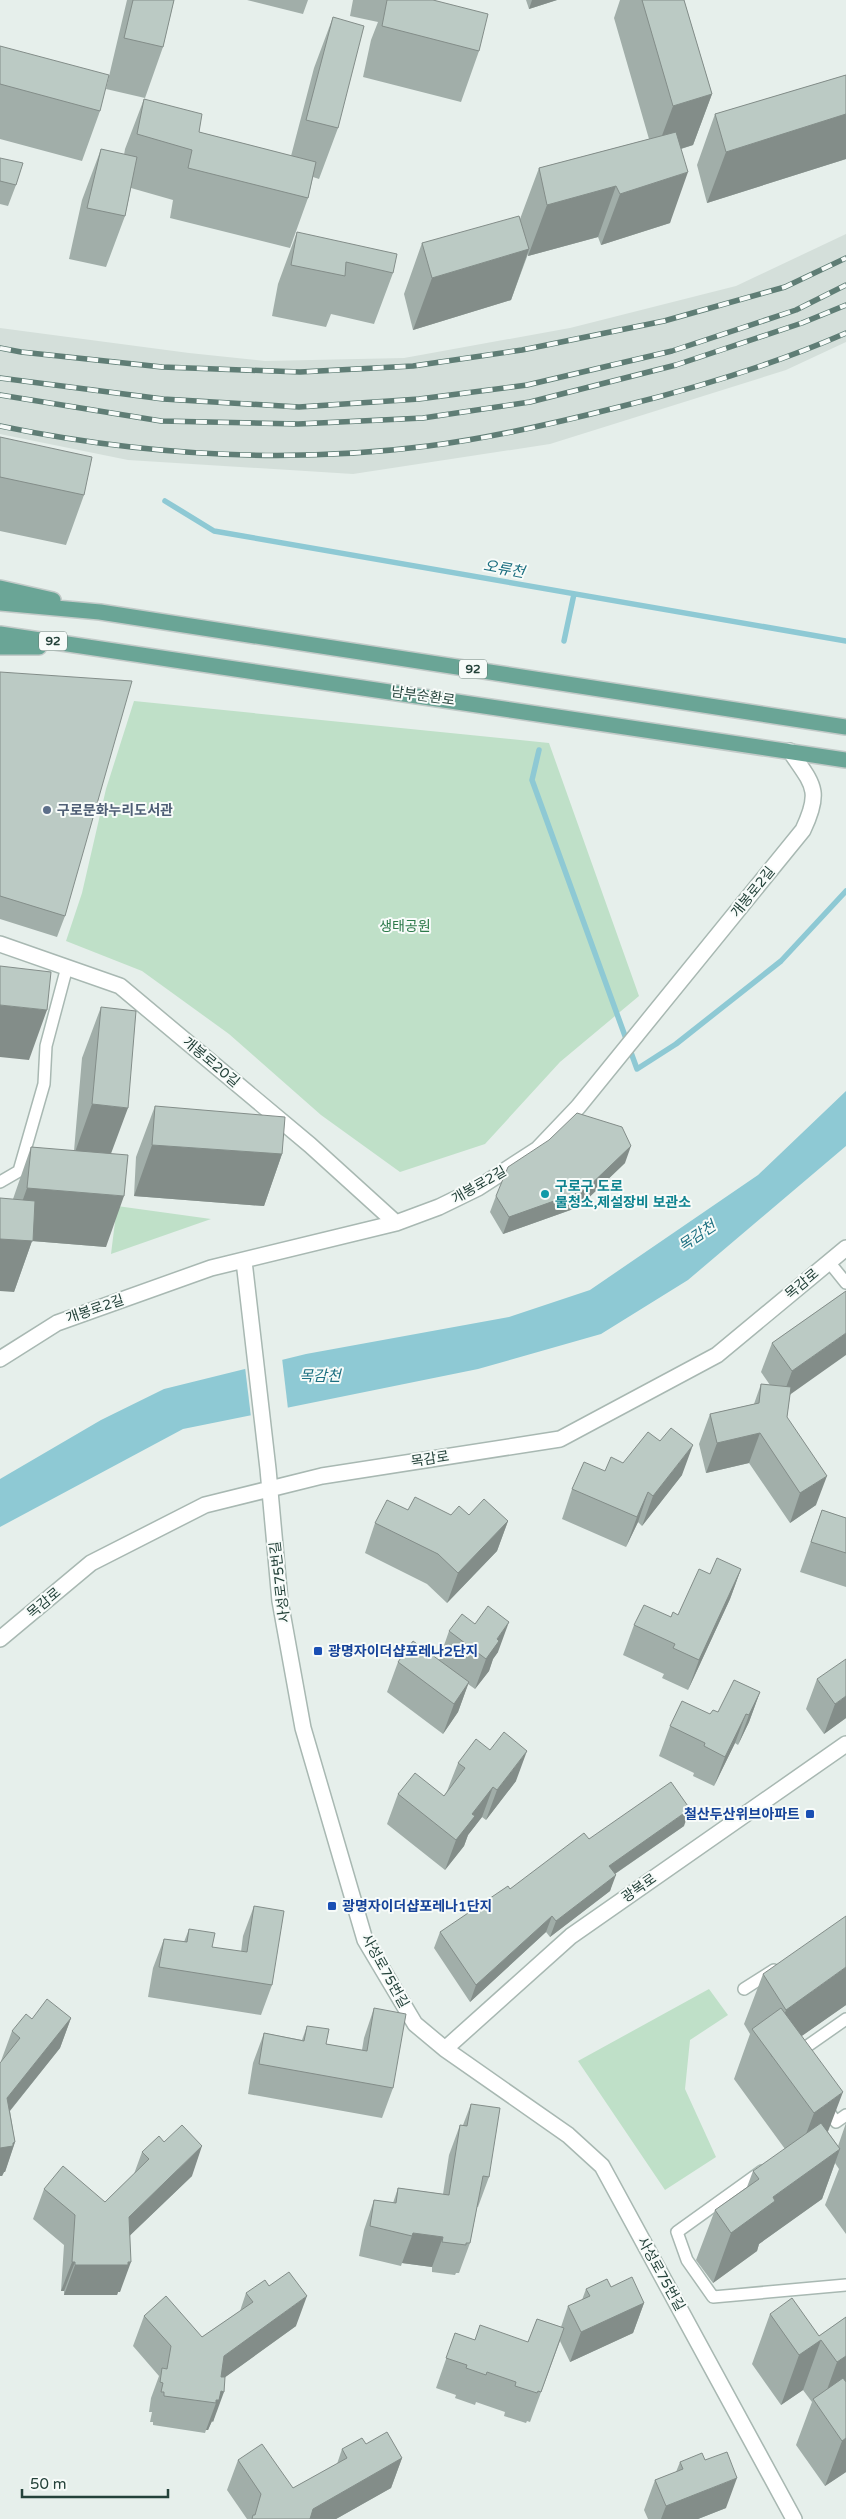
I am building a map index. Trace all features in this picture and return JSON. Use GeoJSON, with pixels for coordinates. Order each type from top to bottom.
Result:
{"type":"FeatureCollection","features":[{"type":"Feature","properties":{"kind":"main road"},"geometry":{"type":"LineString","coordinates":[[0,588],[100,612]]}},
{"type":"Feature","properties":{"kind":"main road","name":"92"},"geometry":{"type":"LineString","coordinates":[[0,603],[100,612],[846,727]]}},
{"type":"Feature","properties":{"kind":"main road","name":"남부순환로"},"geometry":{"type":"LineString","coordinates":[[0,634],[846,760]]}},
{"type":"Feature","properties":{"kind":"main road"},"geometry":{"type":"LineString","coordinates":[[0,647],[105,649]]}},
{"type":"Feature","properties":{"kind":"street","name":"개봉로2길"},"geometry":{"type":"LineString","coordinates":[[0,1359],[57,1323],[211,1268],[396,1223],[439,1207],[478,1188],[538,1149],[578,1107],[803,830],[812,811],[815,791],[790,751]]}},
{"type":"Feature","properties":{"kind":"street","name":"개봉로20길"},"geometry":{"type":"LineString","coordinates":[[0,944],[120,986],[310,1145],[396,1223]]}},
{"type":"Feature","properties":{"kind":"street","name":"목감로"},"geometry":{"type":"LineString","coordinates":[[0,1639],[91,1563],[205,1504],[322,1476],[560,1439],[717,1355],[846,1248]]}},
{"type":"Feature","properties":{"kind":"street","name":"사성로75번길"},"geometry":{"type":"LineString","coordinates":[[244,1261],[268,1469],[280,1601],[303,1728],[365,1940],[415,2024],[445,2049],[568,2135],[602,2166],[794,2519]]}},
{"type":"Feature","properties":{"kind":"street","name":"광복로"},"geometry":{"type":"LineString","coordinates":[[445,2049],[571,1936],[846,1744]]}},
{"type":"Feature","properties":{"kind":"lane"},"geometry":{"type":"LineString","coordinates":[[0,1182],[19,1171],[44,1084],[46,1046],[67,967]]}},
{"type":"Feature","properties":{"kind":"lane"},"geometry":{"type":"LineString","coordinates":[[829,1262],[846,1283]]}},
{"type":"Feature","properties":{"kind":"lane"},"geometry":{"type":"LineString","coordinates":[[744,1989],[783,1964]]}},
{"type":"Feature","properties":{"kind":"lane"},"geometry":{"type":"LineString","coordinates":[[796,2066],[791,2058],[846,2019]]}},
{"type":"Feature","properties":{"kind":"lane"},"geometry":{"type":"LineString","coordinates":[[819,2098],[836,2122],[846,2115]]}},
{"type":"Feature","properties":{"kind":"lane"},"geometry":{"type":"LineString","coordinates":[[762,2170],[677,2232],[687,2260],[714,2297],[846,2285]]}},
{"type":"Feature","properties":{"kind":"shaded area"},"geometry":{"type":"Polygon","coordinates":[[[846,234],[846,342],[786,370],[550,444],[353,474],[128,460],[0,434],[0,328],[265,361],[404,358],[570,328],[736,286],[846,234]]]}},
{"type":"Feature","properties":{"kind":"green space","name":"생태공원"},"geometry":{"type":"Polygon","coordinates":[[[134,701],[549,743],[639,996],[560,1062],[485,1144],[400,1172],[321,1115],[229,1034],[142,971],[66,941],[82,893],[106,789],[134,701]]]}},
{"type":"Feature","properties":{"kind":"green space"},"geometry":{"type":"Polygon","coordinates":[[[117,1206],[211,1219],[111,1254],[117,1206]]]}},
{"type":"Feature","properties":{"kind":"green space"},"geometry":{"type":"Polygon","coordinates":[[[709,1989],[728,2015],[690,2040],[685,2089],[716,2157],[665,2190],[578,2061],[709,1989]]]}},
{"type":"Feature","properties":{"kind":"water","name":"목감천"},"geometry":{"type":"Polygon","coordinates":[[[846,1091],[846,1146],[688,1280],[601,1334],[478,1369],[183,1429],[0,1527],[0,1479],[101,1420],[164,1389],[306,1354],[509,1317],[590,1290],[758,1175],[846,1091]]]}},
{"type":"Feature","properties":{"kind":"pier"},"geometry":{"type":"Polygon","coordinates":[[[282,1358],[288,1409],[251,1417],[245,1367],[282,1358]]]}},
{"type":"Feature","properties":{"kind":"building"},"geometry":{"type":"Polygon","coordinates":[[[133,0],[174,0],[163,47],[124,38],[133,0]]]}},
{"type":"Feature","properties":{"kind":"building"},"geometry":{"type":"Polygon","coordinates":[[[387,0],[433,0],[488,14],[479,51],[382,26],[387,0]]]}},
{"type":"Feature","properties":{"kind":"building"},"geometry":{"type":"Polygon","coordinates":[[[642,0],[684,0],[712,94],[673,106],[642,0]]]}},
{"type":"Feature","properties":{"kind":"building"},"geometry":{"type":"Polygon","coordinates":[[[333,17],[364,26],[338,128],[306,120],[333,17]]]}},
{"type":"Feature","properties":{"kind":"building"},"geometry":{"type":"Polygon","coordinates":[[[0,46],[109,75],[100,111],[0,84],[0,46]]]}},
{"type":"Feature","properties":{"kind":"building"},"geometry":{"type":"Polygon","coordinates":[[[846,75],[846,114],[726,152],[715,114],[846,75]]]}},
{"type":"Feature","properties":{"kind":"building"},"geometry":{"type":"Polygon","coordinates":[[[144,99],[202,114],[199,132],[316,162],[308,198],[188,168],[192,150],[137,134],[144,99]]]}},
{"type":"Feature","properties":{"kind":"building"},"geometry":{"type":"Polygon","coordinates":[[[676,132],[688,172],[620,194],[616,186],[547,205],[539,168],[676,132]]]}},
{"type":"Feature","properties":{"kind":"building"},"geometry":{"type":"Polygon","coordinates":[[[101,149],[137,157],[125,216],[87,208],[101,149]]]}},
{"type":"Feature","properties":{"kind":"building"},"geometry":{"type":"Polygon","coordinates":[[[0,158],[23,163],[16,185],[0,181],[0,158]]]}},
{"type":"Feature","properties":{"kind":"building"},"geometry":{"type":"Polygon","coordinates":[[[519,216],[529,249],[432,278],[422,243],[519,216]]]}},
{"type":"Feature","properties":{"kind":"building"},"geometry":{"type":"Polygon","coordinates":[[[297,232],[397,254],[393,273],[346,262],[345,276],[291,265],[297,232]]]}},
{"type":"Feature","properties":{"kind":"building"},"geometry":{"type":"Polygon","coordinates":[[[0,437],[92,457],[84,495],[0,477],[0,437]]]}},
{"type":"Feature","properties":{"kind":"building","name":"구로문화누리도서관"},"geometry":{"type":"Polygon","coordinates":[[[0,672],[132,681],[65,916],[0,896],[0,672]]]}},
{"type":"Feature","properties":{"kind":"building"},"geometry":{"type":"Polygon","coordinates":[[[0,966],[51,972],[47,1010],[0,1005],[0,966]]]}},
{"type":"Feature","properties":{"kind":"building"},"geometry":{"type":"Polygon","coordinates":[[[101,1007],[136,1011],[128,1108],[92,1104],[101,1007]]]}},
{"type":"Feature","properties":{"kind":"building"},"geometry":{"type":"Polygon","coordinates":[[[155,1106],[285,1117],[282,1154],[152,1145],[155,1106]]]}},
{"type":"Feature","properties":{"kind":"building","name":"구로구 도로 물청소,제설장비 보관소"},"geometry":{"type":"Polygon","coordinates":[[[577,1113],[622,1127],[631,1146],[585,1190],[509,1217],[496,1196],[508,1167],[549,1140],[577,1113]]]}},
{"type":"Feature","properties":{"kind":"building"},"geometry":{"type":"Polygon","coordinates":[[[31,1147],[128,1155],[124,1196],[27,1188],[31,1147]]]}},
{"type":"Feature","properties":{"kind":"building"},"geometry":{"type":"Polygon","coordinates":[[[0,1198],[35,1201],[33,1241],[0,1239],[0,1198]]]}},
{"type":"Feature","properties":{"kind":"building"},"geometry":{"type":"Polygon","coordinates":[[[846,1291],[846,1333],[792,1371],[772,1343],[846,1291]]]}},
{"type":"Feature","properties":{"kind":"building"},"geometry":{"type":"Polygon","coordinates":[[[761,1384],[791,1387],[787,1417],[827,1476],[800,1493],[760,1433],[717,1443],[710,1414],[759,1403],[761,1384]]]}},
{"type":"Feature","properties":{"kind":"building"},"geometry":{"type":"Polygon","coordinates":[[[671,1428],[693,1445],[653,1496],[648,1492],[637,1517],[572,1489],[584,1462],[605,1471],[611,1457],[623,1463],[648,1432],[660,1441],[671,1428]]]}},
{"type":"Feature","properties":{"kind":"building"},"geometry":{"type":"Polygon","coordinates":[[[415,1497],[451,1515],[459,1506],[469,1515],[484,1499],[508,1521],[458,1573],[438,1554],[375,1523],[387,1500],[408,1510],[415,1497]]]}},
{"type":"Feature","properties":{"kind":"building"},"geometry":{"type":"Polygon","coordinates":[[[822,1510],[846,1518],[846,1553],[811,1542],[822,1510]]]}},
{"type":"Feature","properties":{"kind":"building"},"geometry":{"type":"Polygon","coordinates":[[[717,1558],[741,1569],[699,1660],[673,1648],[675,1644],[634,1625],[644,1605],[671,1617],[673,1612],[678,1615],[699,1569],[710,1574],[717,1558]]]}},
{"type":"Feature","properties":{"kind":"building"},"geometry":{"type":"Polygon","coordinates":[[[488,1606],[509,1622],[497,1639],[499,1641],[486,1659],[449,1631],[462,1614],[475,1624],[488,1606]]]}},
{"type":"Feature","properties":{"kind":"building"},"geometry":{"type":"Polygon","coordinates":[[[413,1641],[469,1682],[454,1704],[398,1662],[413,1641]]]}},
{"type":"Feature","properties":{"kind":"building"},"geometry":{"type":"Polygon","coordinates":[[[846,1659],[846,1696],[835,1704],[817,1679],[846,1659]]]}},
{"type":"Feature","properties":{"kind":"building"},"geometry":{"type":"Polygon","coordinates":[[[734,1680],[760,1692],[749,1715],[746,1714],[725,1757],[704,1746],[705,1743],[670,1726],[682,1701],[710,1714],[713,1710],[718,1712],[734,1680]]]}},
{"type":"Feature","properties":{"kind":"building"},"geometry":{"type":"Polygon","coordinates":[[[504,1732],[527,1751],[497,1790],[493,1787],[472,1814],[475,1816],[456,1840],[398,1794],[415,1773],[444,1796],[465,1768],[458,1763],[476,1739],[490,1750],[504,1732]]]}},
{"type":"Feature","properties":{"kind":"building"},"geometry":{"type":"Polygon","coordinates":[[[671,1782],[690,1809],[609,1866],[616,1875],[556,1921],[552,1916],[476,1985],[440,1932],[508,1886],[510,1889],[584,1833],[589,1839],[671,1782]]]}},
{"type":"Feature","properties":{"kind":"building"},"geometry":{"type":"Polygon","coordinates":[[[254,1906],[284,1911],[272,1985],[159,1967],[164,1939],[187,1942],[189,1929],[215,1933],[212,1947],[247,1952],[254,1906]]]}},
{"type":"Feature","properties":{"kind":"building"},"geometry":{"type":"Polygon","coordinates":[[[846,1916],[846,1967],[786,2010],[763,1974],[846,1916]]]}},
{"type":"Feature","properties":{"kind":"building"},"geometry":{"type":"Polygon","coordinates":[[[47,1999],[71,2018],[7,2098],[15,2142],[13,2146],[0,2148],[0,2063],[20,2038],[12,2031],[26,2014],[32,2019],[47,1999]]]}},
{"type":"Feature","properties":{"kind":"building"},"geometry":{"type":"Polygon","coordinates":[[[374,2008],[406,2014],[393,2088],[259,2064],[264,2033],[304,2041],[307,2026],[329,2029],[326,2044],[367,2051],[374,2008]]]}},
{"type":"Feature","properties":{"kind":"building"},"geometry":{"type":"Polygon","coordinates":[[[781,2008],[843,2092],[814,2113],[752,2029],[781,2008]]]}},
{"type":"Feature","properties":{"kind":"building"},"geometry":{"type":"Polygon","coordinates":[[[471,2104],[500,2108],[489,2177],[483,2176],[470,2243],[466,2243],[466,2245],[442,2242],[443,2237],[413,2233],[412,2236],[370,2226],[374,2200],[396,2203],[398,2188],[449,2195],[460,2125],[467,2126],[471,2104]]]}},
{"type":"Feature","properties":{"kind":"building"},"geometry":{"type":"Polygon","coordinates":[[[821,2123],[840,2149],[773,2197],[775,2201],[731,2233],[715,2210],[759,2179],[753,2171],[821,2123]]]}},
{"type":"Feature","properties":{"kind":"building"},"geometry":{"type":"Polygon","coordinates":[[[182,2125],[202,2146],[129,2217],[131,2262],[128,2262],[128,2265],[75,2265],[75,2262],[72,2262],[75,2215],[44,2189],[63,2166],[105,2202],[149,2159],[142,2152],[159,2136],[164,2142],[182,2125]]]}},
{"type":"Feature","properties":{"kind":"building"},"geometry":{"type":"Polygon","coordinates":[[[289,2272],[307,2296],[224,2356],[221,2377],[225,2377],[224,2392],[221,2391],[219,2400],[216,2400],[216,2403],[164,2396],[164,2392],[161,2392],[163,2383],[160,2382],[162,2368],[167,2369],[171,2346],[144,2316],[166,2296],[202,2337],[253,2302],[246,2293],[265,2280],[269,2286],[289,2272]]]}},
{"type":"Feature","properties":{"kind":"building"},"geometry":{"type":"Polygon","coordinates":[[[632,2277],[644,2303],[581,2332],[568,2306],[590,2296],[586,2289],[607,2279],[611,2287],[632,2277]]]}},
{"type":"Feature","properties":{"kind":"building"},"geometry":{"type":"Polygon","coordinates":[[[792,2298],[819,2336],[846,2317],[846,2356],[837,2362],[821,2340],[799,2355],[770,2314],[792,2298]]]}},
{"type":"Feature","properties":{"kind":"building"},"geometry":{"type":"Polygon","coordinates":[[[537,2319],[564,2328],[541,2392],[538,2391],[537,2393],[515,2386],[516,2382],[487,2372],[486,2375],[466,2368],[467,2365],[446,2358],[455,2333],[475,2340],[480,2325],[528,2342],[537,2319]]]}},
{"type":"Feature","properties":{"kind":"building"},"geometry":{"type":"Polygon","coordinates":[[[843,2378],[846,2382],[846,2438],[842,2441],[813,2399],[843,2378]]]}},
{"type":"Feature","properties":{"kind":"building"},"geometry":{"type":"Polygon","coordinates":[[[387,2432],[402,2458],[313,2509],[310,2519],[252,2519],[261,2494],[238,2460],[262,2444],[293,2488],[347,2458],[342,2449],[362,2438],[366,2444],[387,2432]]]}},
{"type":"Feature","properties":{"kind":"building"},"geometry":{"type":"Polygon","coordinates":[[[727,2452],[737,2478],[666,2506],[655,2480],[683,2469],[680,2462],[702,2453],[705,2460],[727,2452]]]}},
{"type":"Feature","properties":{"kind":"waterway","name":"오류천"},"geometry":{"type":"LineString","coordinates":[[165,501],[214,531],[846,641]]}},
{"type":"Feature","properties":{"kind":"waterway"},"geometry":{"type":"LineString","coordinates":[[564,641],[574,594]]}},
{"type":"Feature","properties":{"kind":"waterway"},"geometry":{"type":"LineString","coordinates":[[539,750],[532,780],[637,1069],[676,1044],[781,961],[846,891]]}},
{"type":"Feature","properties":{"kind":"railway"},"geometry":{"type":"LineString","coordinates":[[0,348],[21,352],[162,367],[300,372],[413,366],[522,350],[664,321],[785,287],[846,258]]}},
{"type":"Feature","properties":{"kind":"railway"},"geometry":{"type":"LineString","coordinates":[[0,378],[163,399],[299,407],[419,399],[527,385],[672,351],[796,310],[846,285]]}},
{"type":"Feature","properties":{"kind":"railway"},"geometry":{"type":"LineString","coordinates":[[0,395],[161,421],[298,424],[423,418],[530,402],[676,365],[802,323],[846,305]]}},
{"type":"Feature","properties":{"kind":"railway"},"geometry":{"type":"LineString","coordinates":[[0,426],[106,444],[213,454],[321,455],[428,446],[524,429],[677,392],[734,375],[846,333]]}},
{"type":"Feature","properties":{"kind":"place","name":"구로문화누리도서관"},"geometry":{"type":"Point","coordinates":[47,810]}},
{"type":"Feature","properties":{"kind":"place","name":"구로구 도로 물청소,제설장비 보관소"},"geometry":{"type":"Point","coordinates":[545,1194]}},
{"type":"Feature","properties":{"kind":"place","name":"광명자이더샵포레나2단지"},"geometry":{"type":"Point","coordinates":[318,1651]}},
{"type":"Feature","properties":{"kind":"place","name":"철산두산위브아파트"},"geometry":{"type":"Point","coordinates":[810,1814]}},
{"type":"Feature","properties":{"kind":"place","name":"광명자이더샵포레나1단지"},"geometry":{"type":"Point","coordinates":[332,1906]}}]}
